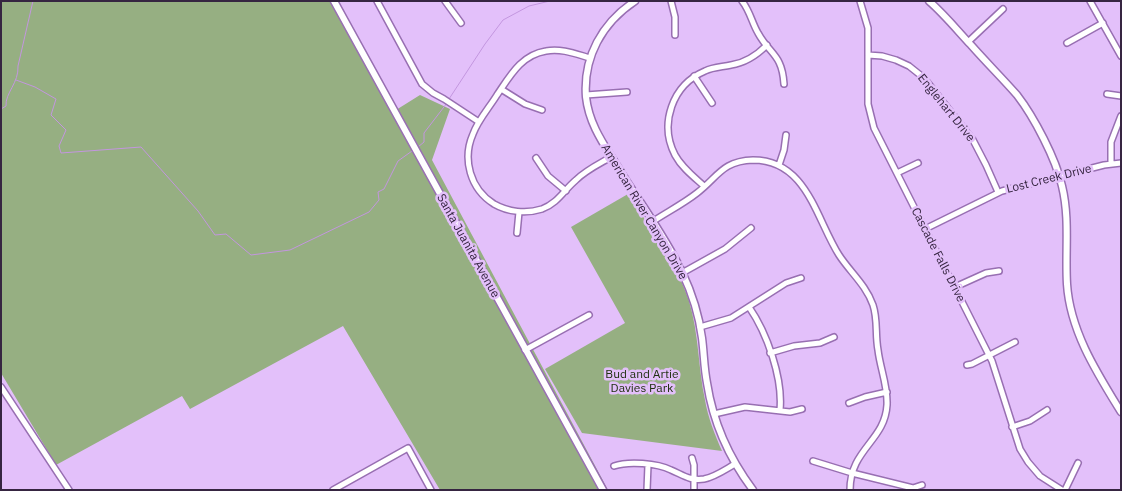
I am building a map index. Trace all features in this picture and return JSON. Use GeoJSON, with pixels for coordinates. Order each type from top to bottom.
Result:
{"type":"FeatureCollection","features":[{"type":"Feature","properties":{"kind":"street","name":"Santa Juanita Avenue"},"geometry":{"type":"LineString","coordinates":[[334,1],[603,490]]}},
{"type":"Feature","properties":{"kind":"street"},"geometry":{"type":"LineString","coordinates":[[377,1],[418,78],[427,89],[479,122]]}},
{"type":"Feature","properties":{"kind":"street"},"geometry":{"type":"LineString","coordinates":[[445,1],[461,23]]}},
{"type":"Feature","properties":{"kind":"street","name":"American River Canyon Drive"},"geometry":{"type":"LineString","coordinates":[[635,1],[611,21],[598,39],[590,58],[586,76],[586,95],[589,112],[594,128],[682,273],[694,301],[700,327],[706,382],[714,414],[735,464],[753,490]]}},
{"type":"Feature","properties":{"kind":"street"},"geometry":{"type":"LineString","coordinates":[[671,1],[675,21],[675,35]]}},
{"type":"Feature","properties":{"kind":"street"},"geometry":{"type":"LineString","coordinates":[[742,1],[759,35],[780,62],[784,84]]}},
{"type":"Feature","properties":{"kind":"street","name":"Cascade Falls Drive"},"geometry":{"type":"LineString","coordinates":[[860,1],[868,24],[868,95],[869,112],[874,128],[990,356],[1020,449],[1040,476],[1063,490]]}},
{"type":"Feature","properties":{"kind":"street"},"geometry":{"type":"LineString","coordinates":[[929,1],[1008,84],[1024,106],[1050,153],[1059,176],[1067,212],[1067,283],[1072,316],[1084,347],[1121,412]]}},
{"type":"Feature","properties":{"kind":"street"},"geometry":{"type":"LineString","coordinates":[[1090,1],[1121,56]]}},
{"type":"Feature","properties":{"kind":"street"},"geometry":{"type":"LineString","coordinates":[[968,42],[1003,9]]}},
{"type":"Feature","properties":{"kind":"street"},"geometry":{"type":"LineString","coordinates":[[1067,43],[1102,23]]}},
{"type":"Feature","properties":{"kind":"street"},"geometry":{"type":"LineString","coordinates":[[704,186],[685,168],[676,156],[670,142],[668,129],[670,110],[674,99],[681,88],[694,76],[712,68],[744,62],[756,56],[768,45]]}},
{"type":"Feature","properties":{"kind":"street"},"geometry":{"type":"LineString","coordinates":[[590,58],[559,50],[538,52],[520,63],[479,122],[470,140],[468,166],[473,180],[490,201],[503,208],[519,212],[534,211],[548,206],[580,176],[611,157]]}},
{"type":"Feature","properties":{"kind":"street","name":"Englehart Drive"},"geometry":{"type":"LineString","coordinates":[[868,55],[896,60],[909,66],[924,78],[973,140],[998,192]]}},
{"type":"Feature","properties":{"kind":"street"},"geometry":{"type":"LineString","coordinates":[[694,76],[712,103]]}},
{"type":"Feature","properties":{"kind":"street"},"geometry":{"type":"LineString","coordinates":[[501,89],[525,104],[542,110]]}},
{"type":"Feature","properties":{"kind":"street"},"geometry":{"type":"LineString","coordinates":[[586,95],[627,92]]}},
{"type":"Feature","properties":{"kind":"street"},"geometry":{"type":"LineString","coordinates":[[1107,94],[1121,96]]}},
{"type":"Feature","properties":{"kind":"street"},"geometry":{"type":"LineString","coordinates":[[1111,164],[1112,142],[1121,116]]}},
{"type":"Feature","properties":{"kind":"street"},"geometry":{"type":"LineString","coordinates":[[779,165],[786,136]]}},
{"type":"Feature","properties":{"kind":"street"},"geometry":{"type":"LineString","coordinates":[[536,158],[548,176],[566,191]]}},
{"type":"Feature","properties":{"kind":"street"},"geometry":{"type":"LineString","coordinates":[[652,222],[695,195],[719,171],[742,161],[761,160],[779,165],[803,185],[840,255],[862,284],[876,314],[878,350],[887,392],[887,408],[884,420],[877,434],[861,453],[852,473],[850,490]]}},
{"type":"Feature","properties":{"kind":"street"},"geometry":{"type":"LineString","coordinates":[[897,173],[918,163]]}},
{"type":"Feature","properties":{"kind":"street","name":"Lost Creek Drive"},"geometry":{"type":"LineString","coordinates":[[925,229],[998,192],[1018,185],[1121,163]]}},
{"type":"Feature","properties":{"kind":"street"},"geometry":{"type":"LineString","coordinates":[[517,233],[519,212]]}},
{"type":"Feature","properties":{"kind":"street"},"geometry":{"type":"LineString","coordinates":[[682,273],[726,249],[751,228]]}},
{"type":"Feature","properties":{"kind":"street"},"geometry":{"type":"LineString","coordinates":[[955,288],[986,272],[999,271]]}},
{"type":"Feature","properties":{"kind":"street"},"geometry":{"type":"LineString","coordinates":[[700,327],[724,321],[739,314],[786,283],[801,278]]}},
{"type":"Feature","properties":{"kind":"street"},"geometry":{"type":"LineString","coordinates":[[749,307],[759,322],[780,386],[780,410]]}},
{"type":"Feature","properties":{"kind":"street"},"geometry":{"type":"LineString","coordinates":[[526,350],[588,315]]}},
{"type":"Feature","properties":{"kind":"street"},"geometry":{"type":"LineString","coordinates":[[770,353],[794,346],[820,343],[834,337]]}},
{"type":"Feature","properties":{"kind":"street"},"geometry":{"type":"LineString","coordinates":[[967,365],[990,356],[1015,342]]}},
{"type":"Feature","properties":{"kind":"street"},"geometry":{"type":"LineString","coordinates":[[1,388],[69,490]]}},
{"type":"Feature","properties":{"kind":"street"},"geometry":{"type":"LineString","coordinates":[[849,403],[887,392]]}},
{"type":"Feature","properties":{"kind":"street"},"geometry":{"type":"LineString","coordinates":[[714,414],[745,407],[796,412],[802,409]]}},
{"type":"Feature","properties":{"kind":"street"},"geometry":{"type":"LineString","coordinates":[[1012,427],[1030,421],[1047,410]]}},
{"type":"Feature","properties":{"kind":"street"},"geometry":{"type":"LineString","coordinates":[[333,490],[408,448],[431,490]]}},
{"type":"Feature","properties":{"kind":"street"},"geometry":{"type":"LineString","coordinates":[[692,458],[694,464],[694,490]]}},
{"type":"Feature","properties":{"kind":"street"},"geometry":{"type":"LineString","coordinates":[[812,461],[913,488],[922,485]]}},
{"type":"Feature","properties":{"kind":"street"},"geometry":{"type":"LineString","coordinates":[[614,466],[629,463],[648,465],[670,469],[683,476],[702,480],[713,477],[735,464]]}},
{"type":"Feature","properties":{"kind":"street"},"geometry":{"type":"LineString","coordinates":[[1063,490],[1078,463]]}},
{"type":"Feature","properties":{"kind":"street"},"geometry":{"type":"LineString","coordinates":[[647,490],[648,465]]}},
{"type":"Feature","properties":{"kind":"green space"},"geometry":{"type":"Polygon","coordinates":[[[1,1],[331,1],[396,110],[420,95],[450,109],[432,160],[608,490],[440,490],[343,326],[190,409],[182,396],[56,465],[1,373],[1,1]]]}},
{"type":"Feature","properties":{"kind":"green space","name":"Bud and Artie Davies Park"},"geometry":{"type":"Polygon","coordinates":[[[628,194],[670,259],[684,287],[695,326],[706,407],[722,451],[582,433],[545,369],[625,323],[571,227],[628,194]]]}},
{"type":"Feature","properties":{"kind":"waterway"},"geometry":{"type":"LineString","coordinates":[[1,109],[6,106],[6,101],[18,72],[33,1]]}},
{"type":"Feature","properties":{"kind":"waterway"},"geometry":{"type":"LineString","coordinates":[[449,99],[503,20],[529,6],[550,1]]}},
{"type":"Feature","properties":{"kind":"waterway"},"geometry":{"type":"LineString","coordinates":[[16,80],[35,87],[56,99],[51,115],[66,130],[59,146],[61,153],[141,147],[198,211],[215,235],[226,234],[251,255],[290,250],[369,212],[379,200],[378,192],[384,189],[398,161],[412,151]]}},
{"type":"Feature","properties":{"kind":"waterway"},"geometry":{"type":"LineString","coordinates":[[418,147],[424,142],[424,133],[447,103]]}}]}
